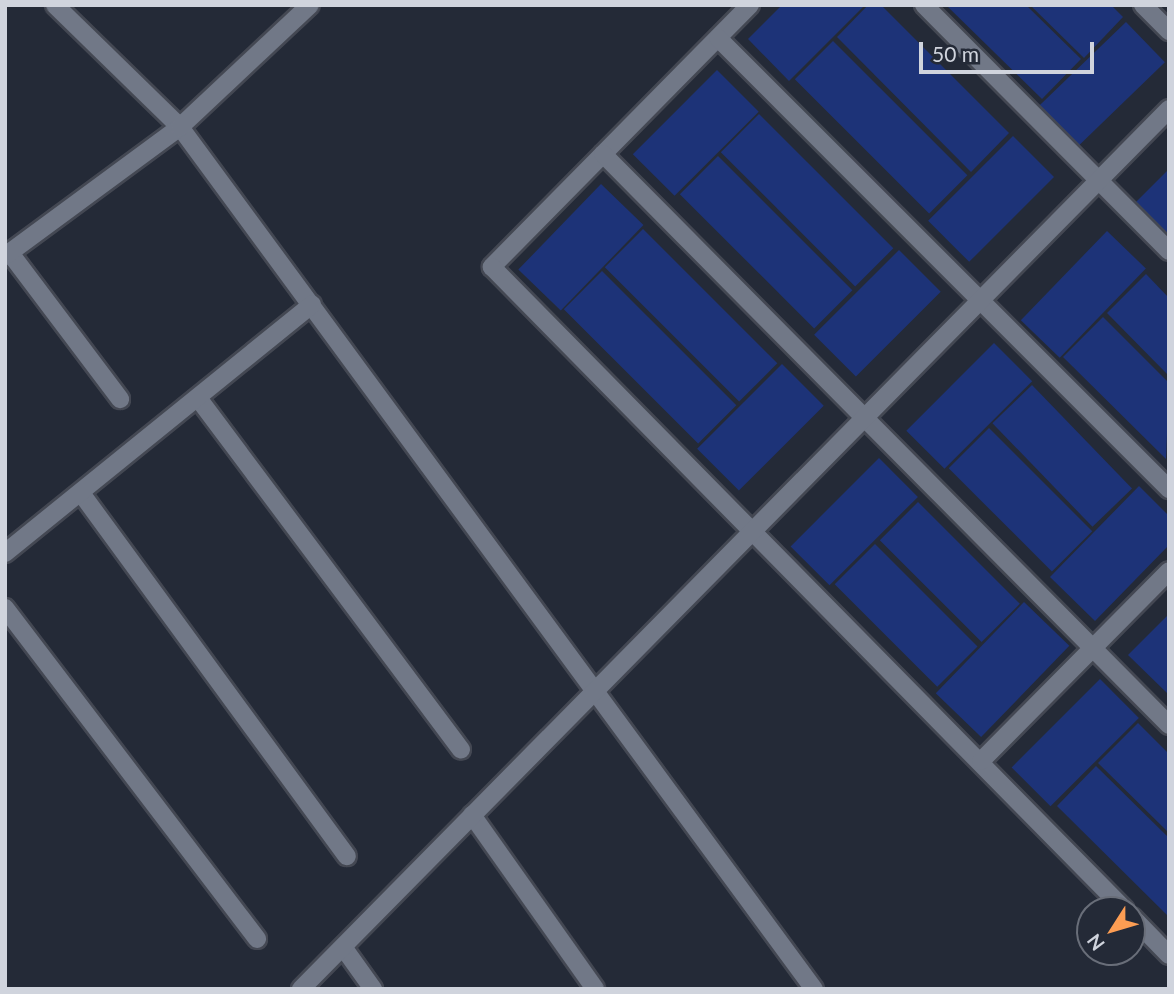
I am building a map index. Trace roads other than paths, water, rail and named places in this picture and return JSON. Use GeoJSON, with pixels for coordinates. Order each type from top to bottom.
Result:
{"type":"FeatureCollection","features":[{"type":"Feature","properties":{"kind":"street"},"geometry":{"type":"LineString","coordinates":[[55,5],[180,127],[596,688],[814,989]]}},
{"type":"Feature","properties":{"kind":"street"},"geometry":{"type":"LineString","coordinates":[[120,399],[8,255],[180,127],[310,5]]}},
{"type":"Feature","properties":{"kind":"street"},"geometry":{"type":"LineString","coordinates":[[750,5],[492,267],[757,530],[1111,896]]}},
{"type":"Feature","properties":{"kind":"street"},"geometry":{"type":"LineString","coordinates":[[924,5],[1169,251]]}},
{"type":"Feature","properties":{"kind":"street"},"geometry":{"type":"LineString","coordinates":[[1143,5],[1169,31]]}},
{"type":"Feature","properties":{"kind":"street"},"geometry":{"type":"LineString","coordinates":[[718,38],[1169,489]]}},
{"type":"Feature","properties":{"kind":"street"},"geometry":{"type":"LineString","coordinates":[[301,989],[596,688],[757,530],[864,417],[1169,109]]}},
{"type":"Feature","properties":{"kind":"street"},"geometry":{"type":"LineString","coordinates":[[603,154],[1169,725]]}},
{"type":"Feature","properties":{"kind":"street"},"geometry":{"type":"LineString","coordinates":[[5,553],[313,304]]}},
{"type":"Feature","properties":{"kind":"street"},"geometry":{"type":"LineString","coordinates":[[198,398],[461,749]]}},
{"type":"Feature","properties":{"kind":"street"},"geometry":{"type":"LineString","coordinates":[[81,493],[347,856]]}},
{"type":"Feature","properties":{"kind":"street"},"geometry":{"type":"LineString","coordinates":[[981,761],[1169,571]]}},
{"type":"Feature","properties":{"kind":"street"},"geometry":{"type":"LineString","coordinates":[[5,608],[257,939]]}},
{"type":"Feature","properties":{"kind":"street"},"geometry":{"type":"LineString","coordinates":[[472,815],[595,989]]}},
{"type":"Feature","properties":{"kind":"street"},"geometry":{"type":"LineString","coordinates":[[1146,931],[1169,955]]}},
{"type":"Feature","properties":{"kind":"street"},"geometry":{"type":"LineString","coordinates":[[343,947],[373,989]]}}]}
